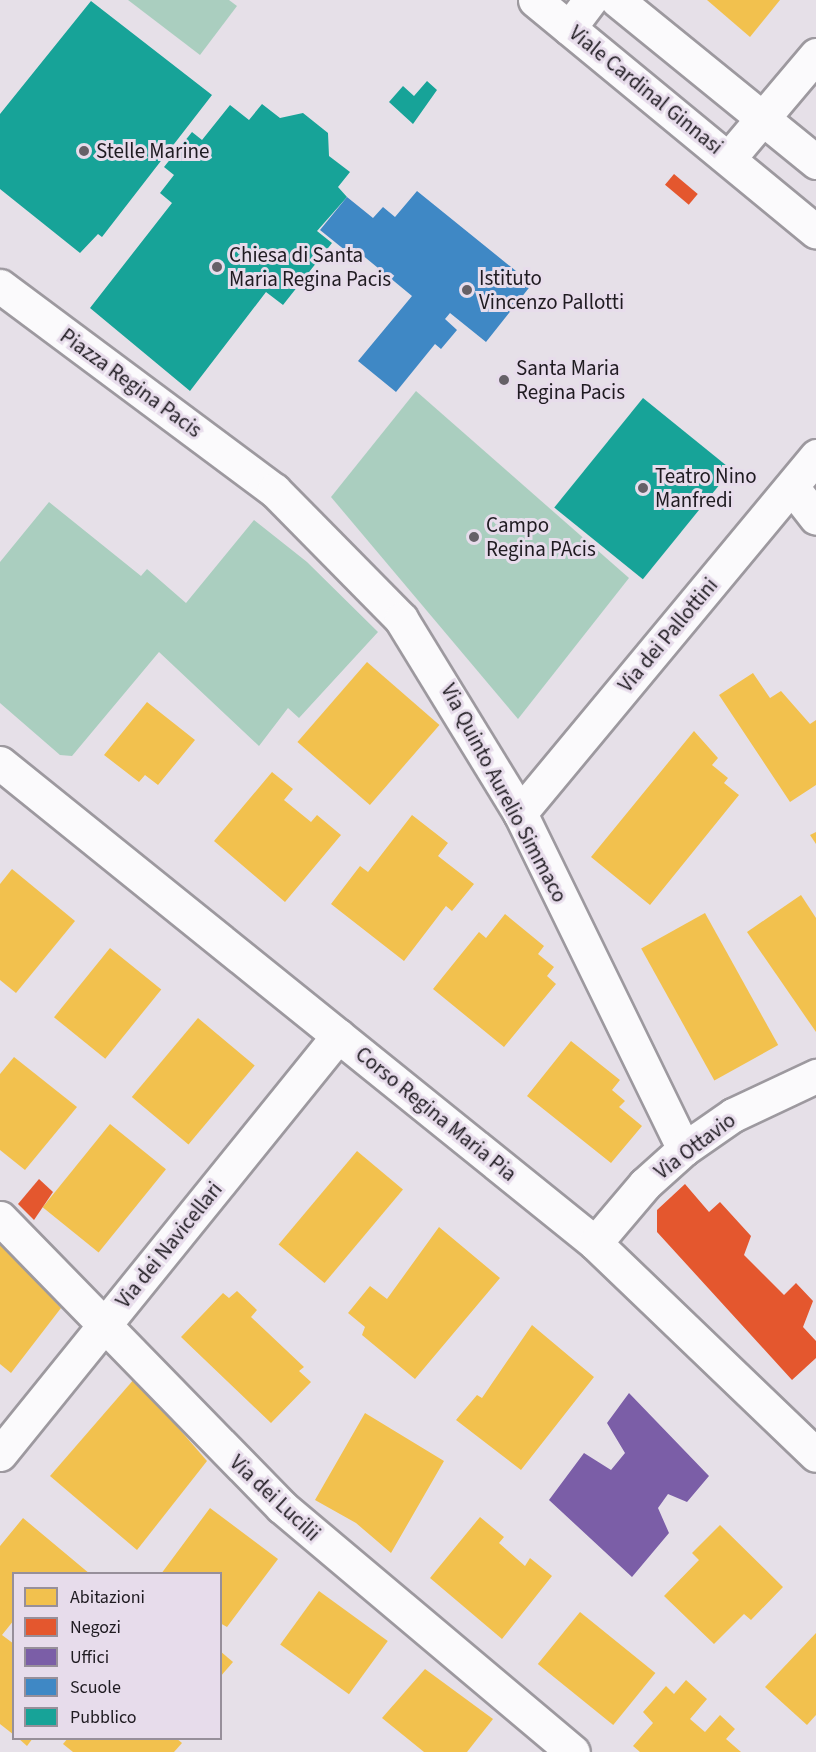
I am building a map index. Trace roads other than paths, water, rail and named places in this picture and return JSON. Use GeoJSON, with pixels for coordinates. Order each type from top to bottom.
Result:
{"type":"FeatureCollection","features":[{"type":"Feature","properties":{"kind":"street","name":"Viale Cardinal Ginnasi"},"geometry":{"type":"LineString","coordinates":[[535,0],[816,232]]}},
{"type":"Feature","properties":{"kind":"street"},"geometry":{"type":"LineString","coordinates":[[569,28],[590,0]]}},
{"type":"Feature","properties":{"kind":"street"},"geometry":{"type":"LineString","coordinates":[[617,0],[816,162]]}},
{"type":"Feature","properties":{"kind":"street","name":"Viale Cardinal Ginnasi"},"geometry":{"type":"LineString","coordinates":[[729,158],[761,117],[816,55]]}},
{"type":"Feature","properties":{"kind":"street","name":"Piazza Regina Pacis"},"geometry":{"type":"LineString","coordinates":[[0,286],[261,479]]}},
{"type":"Feature","properties":{"kind":"street","name":"Via dei Pallottini"},"geometry":{"type":"LineString","coordinates":[[520,813],[816,456]]}},
{"type":"Feature","properties":{"kind":"street","name":"Via Quinto Aurelio Simmaco"},"geometry":{"type":"LineString","coordinates":[[261,479],[401,619],[520,813],[684,1149]]}},
{"type":"Feature","properties":{"kind":"street"},"geometry":{"type":"LineString","coordinates":[[792,487],[816,518]]}},
{"type":"Feature","properties":{"kind":"street","name":"Corso Regina Maria Pia"},"geometry":{"type":"LineString","coordinates":[[0,763],[595,1243],[816,1455]]}},
{"type":"Feature","properties":{"kind":"street","name":"Via dei Navicellari"},"geometry":{"type":"LineString","coordinates":[[0,1454],[338,1036]]}},
{"type":"Feature","properties":{"kind":"street","name":"Via Ottavio"},"geometry":{"type":"LineString","coordinates":[[595,1243],[633,1197],[684,1149],[733,1115],[816,1076]]}},
{"type":"Feature","properties":{"kind":"street","name":"Via dei Lucilii"},"geometry":{"type":"LineString","coordinates":[[0,1218],[103,1327],[298,1521],[573,1752]]}},
{"type":"Feature","properties":{"kind":"place","name":"Stelle Marine"},"geometry":{"type":"Point","coordinates":[84,151]}},
{"type":"Feature","properties":{"kind":"place","name":"Chiesa di Santa Maria Regina Pacis"},"geometry":{"type":"Point","coordinates":[217,267]}},
{"type":"Feature","properties":{"kind":"place","name":"Istituto Vincenzo Pallotti"},"geometry":{"type":"Point","coordinates":[467,290]}},
{"type":"Feature","properties":{"kind":"place","name":"Santa Maria Regina Pacis"},"geometry":{"type":"Point","coordinates":[504,380]}},
{"type":"Feature","properties":{"kind":"place","name":"Teatro Nino Manfredi"},"geometry":{"type":"Point","coordinates":[643,488]}},
{"type":"Feature","properties":{"kind":"place","name":"Campo Regina PAcis"},"geometry":{"type":"Point","coordinates":[474,537]}}]}
